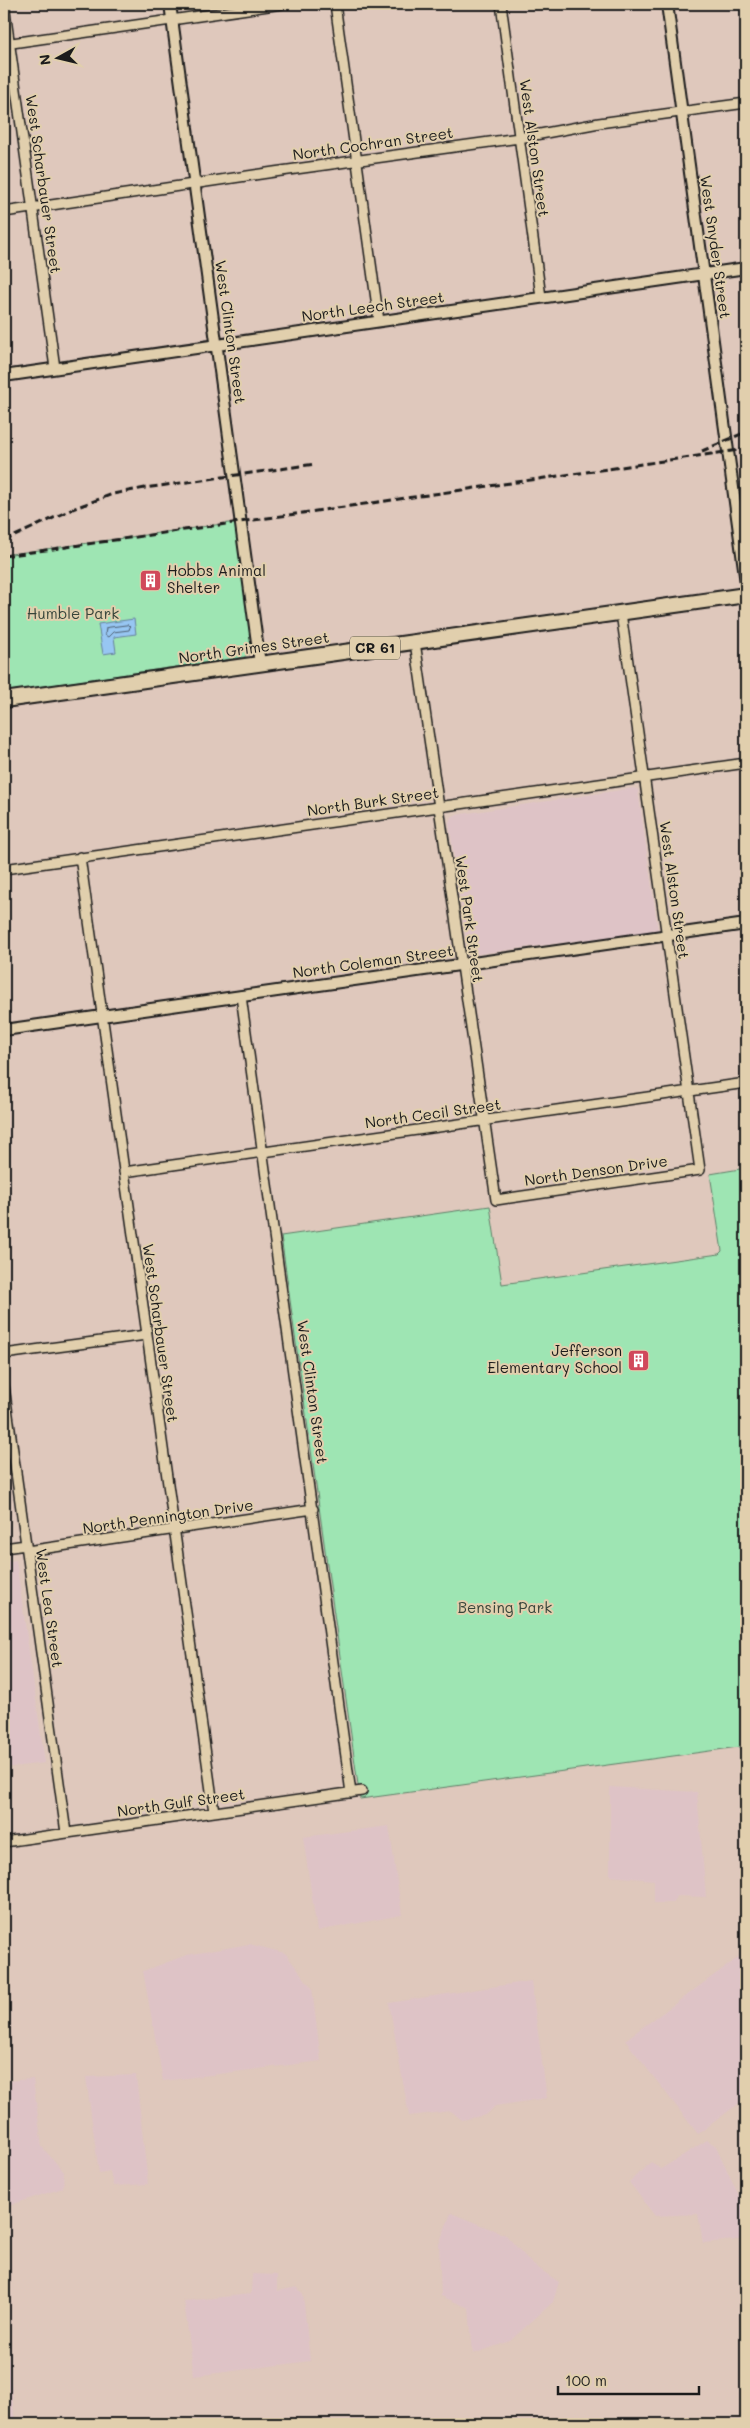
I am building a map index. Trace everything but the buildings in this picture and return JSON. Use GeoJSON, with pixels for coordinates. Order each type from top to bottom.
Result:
{"type":"FeatureCollection","features":[{"type":"Feature","properties":{"kind":"main road","name":"North Grimes Street"},"geometry":{"type":"LineString","coordinates":[[4,700],[746,595]]}},
{"type":"Feature","properties":{"kind":"street","name":"West Scharbauer Street"},"geometry":{"type":"LineString","coordinates":[[4,4],[6,43],[55,368]]}},
{"type":"Feature","properties":{"kind":"street","name":"West Clinton Street"},"geometry":{"type":"LineString","coordinates":[[170,4],[260,664]]}},
{"type":"Feature","properties":{"kind":"street"},"geometry":{"type":"LineString","coordinates":[[6,43],[282,4]]}},
{"type":"Feature","properties":{"kind":"street"},"geometry":{"type":"LineString","coordinates":[[335,4],[379,321]]}},
{"type":"Feature","properties":{"kind":"street","name":"West Alston Street"},"geometry":{"type":"LineString","coordinates":[[500,4],[541,297]]}},
{"type":"Feature","properties":{"kind":"street","name":"West Snyder Street"},"geometry":{"type":"LineString","coordinates":[[666,4],[746,583]]}},
{"type":"Feature","properties":{"kind":"street","name":"North Cochran Street"},"geometry":{"type":"LineString","coordinates":[[4,212],[519,138],[599,123],[746,103]]}},
{"type":"Feature","properties":{"kind":"street","name":"North Leech Street"},"geometry":{"type":"LineString","coordinates":[[4,376],[746,268]]}},
{"type":"Feature","properties":{"kind":"street","name":"West Alston Street"},"geometry":{"type":"LineString","coordinates":[[621,613],[700,1170]]}},
{"type":"Feature","properties":{"kind":"street","name":"West Park Street"},"geometry":{"type":"LineString","coordinates":[[415,642],[496,1200]]}},
{"type":"Feature","properties":{"kind":"street","name":"North Burk Street"},"geometry":{"type":"LineString","coordinates":[[4,869],[746,763]]}},
{"type":"Feature","properties":{"kind":"street","name":"West Scharbauer Street"},"geometry":{"type":"LineString","coordinates":[[80,857],[214,1812]]}},
{"type":"Feature","properties":{"kind":"street","name":"North Coleman Street"},"geometry":{"type":"LineString","coordinates":[[4,1030],[746,924]]}},
{"type":"Feature","properties":{"kind":"street","name":"West Clinton Street"},"geometry":{"type":"LineString","coordinates":[[241,996],[352,1793]]}},
{"type":"Feature","properties":{"kind":"street","name":"North Cecil Street"},"geometry":{"type":"LineString","coordinates":[[124,1172],[746,1083]]}},
{"type":"Feature","properties":{"kind":"street","name":"North Denson Drive"},"geometry":{"type":"LineString","coordinates":[[496,1200],[700,1170]]}},
{"type":"Feature","properties":{"kind":"street"},"geometry":{"type":"LineString","coordinates":[[4,1354],[146,1335]]}},
{"type":"Feature","properties":{"kind":"street","name":"West Lea Street"},"geometry":{"type":"LineString","coordinates":[[4,1386],[66,1833]]}},
{"type":"Feature","properties":{"kind":"street","name":"North Pennington Drive"},"geometry":{"type":"LineString","coordinates":[[4,1548],[26,1548],[173,1530],[313,1509]]}},
{"type":"Feature","properties":{"kind":"street","name":"North Gulf Street"},"geometry":{"type":"LineString","coordinates":[[4,1842],[362,1791]]}},
{"type":"Feature","properties":{"kind":"shaded area"},"geometry":{"type":"Polygon","coordinates":[[[634,788],[638,790],[658,930],[471,955],[468,950],[449,823],[451,817],[634,788]]]}},
{"type":"Feature","properties":{"kind":"shaded area"},"geometry":{"type":"Polygon","coordinates":[[[16,1560],[45,1763],[4,1768],[4,1562],[16,1560]]]}},
{"type":"Feature","properties":{"kind":"shaded area"},"geometry":{"type":"Polygon","coordinates":[[[610,1787],[697,1792],[706,1897],[676,1896],[674,1903],[654,1903],[654,1880],[610,1876],[610,1787]]]}},
{"type":"Feature","properties":{"kind":"shaded area"},"geometry":{"type":"Polygon","coordinates":[[[389,1826],[402,1915],[317,1931],[303,1837],[389,1826]]]}},
{"type":"Feature","properties":{"kind":"shaded area"},"geometry":{"type":"Polygon","coordinates":[[[249,1944],[285,1953],[312,1988],[321,2061],[163,2081],[143,1971],[187,1955],[249,1944]]]}},
{"type":"Feature","properties":{"kind":"shaded area"},"geometry":{"type":"Polygon","coordinates":[[[746,1952],[746,2098],[698,2134],[625,2040],[746,1952]]]}},
{"type":"Feature","properties":{"kind":"shaded area"},"geometry":{"type":"Polygon","coordinates":[[[531,1981],[547,2098],[495,2106],[486,2115],[462,2120],[451,2111],[409,2116],[389,2003],[531,1981]]]}},
{"type":"Feature","properties":{"kind":"shaded area"},"geometry":{"type":"Polygon","coordinates":[[[136,2075],[148,2184],[113,2186],[110,2171],[99,2173],[86,2077],[136,2075]]]}},
{"type":"Feature","properties":{"kind":"shaded area"},"geometry":{"type":"Polygon","coordinates":[[[33,2079],[42,2147],[64,2172],[63,2188],[4,2207],[4,2081],[33,2079]]]}},
{"type":"Feature","properties":{"kind":"shaded area"},"geometry":{"type":"Polygon","coordinates":[[[707,2140],[716,2146],[746,2211],[746,2239],[703,2243],[698,2214],[655,2216],[629,2182],[651,2162],[661,2169],[707,2140]]]}},
{"type":"Feature","properties":{"kind":"shaded area"},"geometry":{"type":"Polygon","coordinates":[[[451,2213],[506,2235],[532,2264],[559,2282],[553,2302],[510,2341],[473,2354],[469,2308],[441,2296],[439,2244],[451,2213]]]}},
{"type":"Feature","properties":{"kind":"shaded area"},"geometry":{"type":"Polygon","coordinates":[[[252,2274],[277,2275],[277,2291],[297,2287],[303,2294],[310,2361],[194,2376],[184,2301],[251,2294],[252,2274]]]}},
{"type":"Feature","properties":{"kind":"shaded area"},"geometry":{"type":"Polygon","coordinates":[[[4,2347],[7,2347],[15,2424],[4,2424],[4,2347]]]}},
{"type":"Feature","properties":{"kind":"green space","name":"Humble Park"},"geometry":{"type":"Polygon","coordinates":[[[236,522],[253,652],[244,657],[4,692],[4,555],[236,522]]]}},
{"type":"Feature","properties":{"kind":"green space","name":"Bensing Park"},"geometry":{"type":"Polygon","coordinates":[[[746,1168],[746,1746],[360,1799],[281,1236],[490,1206],[502,1284],[719,1254],[722,1251],[710,1174],[746,1168]]]}},
{"type":"Feature","properties":{"kind":"water"},"geometry":{"type":"Polygon","coordinates":[[[134,619],[136,634],[114,637],[116,652],[103,654],[98,624],[134,619]]]}},
{"type":"Feature","properties":{"kind":"railway"},"geometry":{"type":"LineString","coordinates":[[702,451],[746,432]]}},
{"type":"Feature","properties":{"kind":"railway"},"geometry":{"type":"LineString","coordinates":[[4,556],[746,449]]}},
{"type":"Feature","properties":{"kind":"railway"},"geometry":{"type":"LineString","coordinates":[[4,541],[75,508],[113,494],[315,464]]}},
{"type":"Feature","properties":{"kind":"place","name":"Hobbs Animal Shelter"},"geometry":{"type":"Point","coordinates":[151,580]}},
{"type":"Feature","properties":{"kind":"place","name":"Jefferson Elementary School"},"geometry":{"type":"Point","coordinates":[638,1360]}}]}
